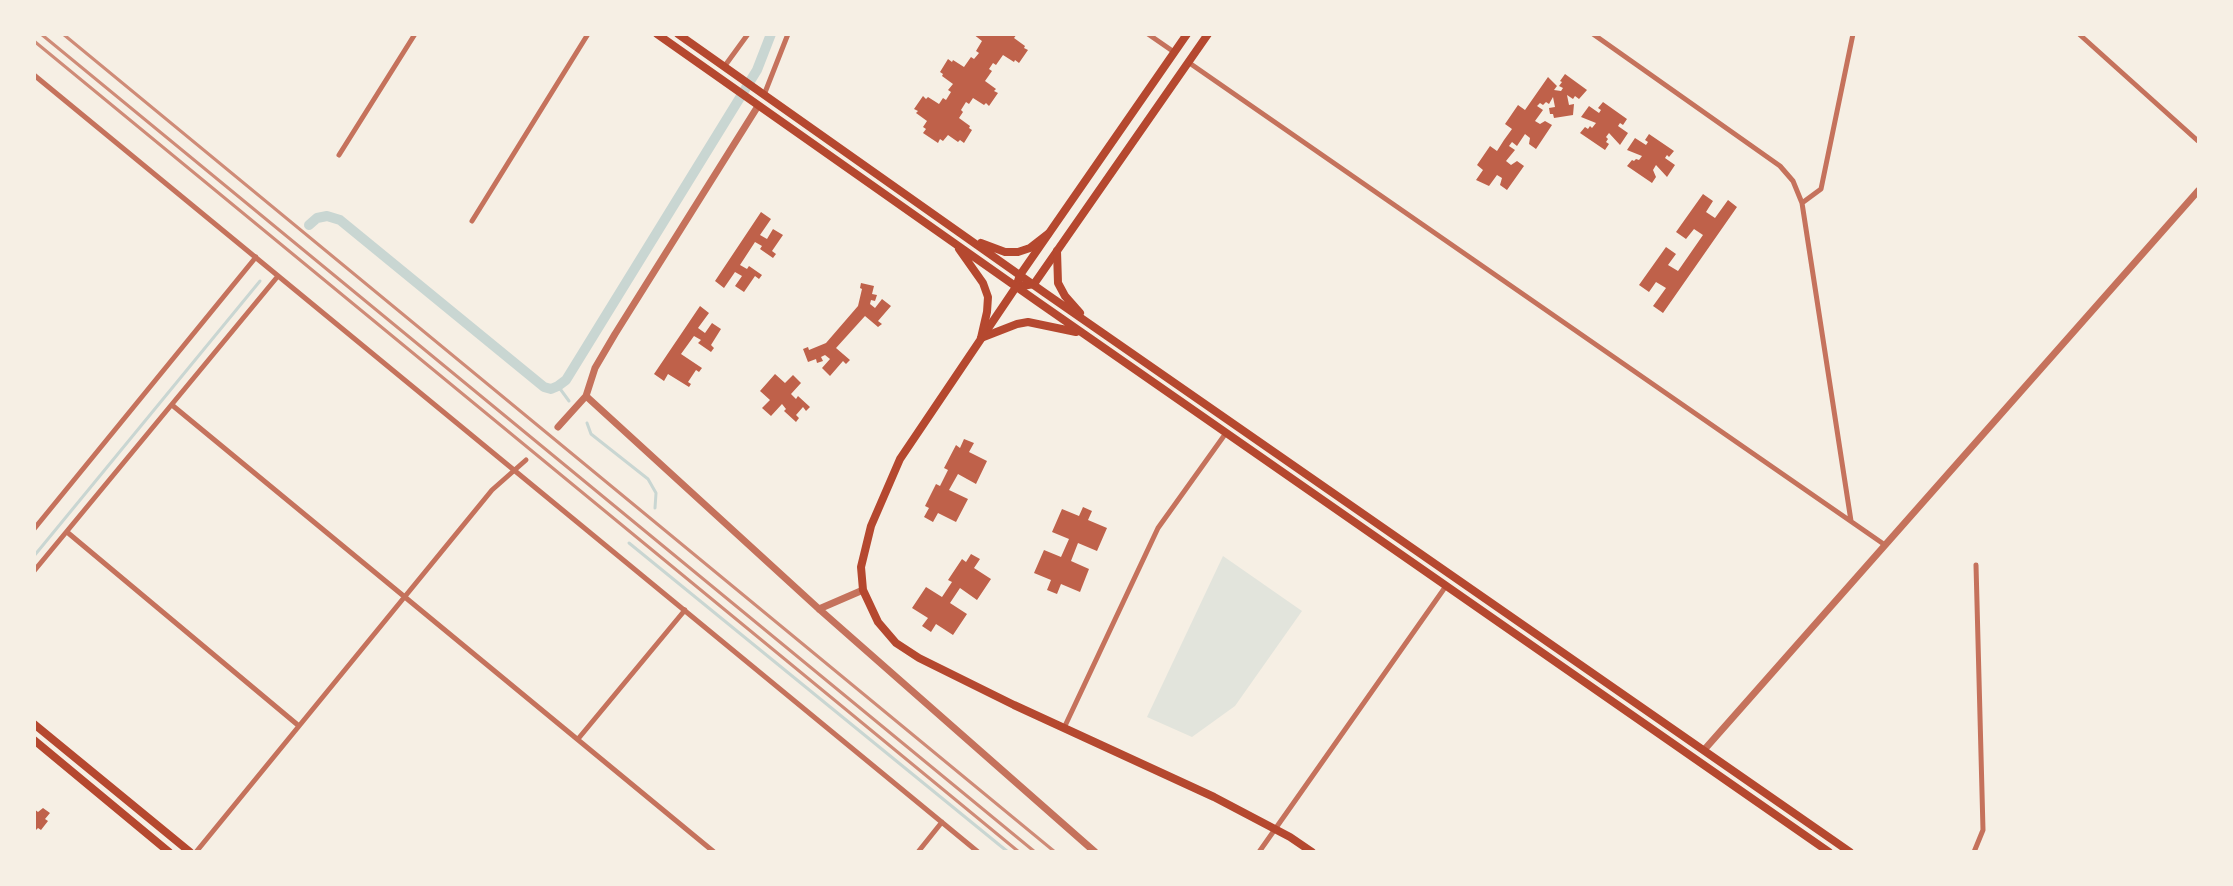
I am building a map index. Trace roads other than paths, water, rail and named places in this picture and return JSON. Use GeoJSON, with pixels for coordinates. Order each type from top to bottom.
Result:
{"type":"FeatureCollection","features":[{"type":"Feature","properties":{"kind":"main road"},"geometry":{"type":"LineString","coordinates":[[657,34],[1016,287],[1829,852]]}},
{"type":"Feature","properties":{"kind":"main road"},"geometry":{"type":"LineString","coordinates":[[678,34],[964,236],[1851,852]]}},
{"type":"Feature","properties":{"kind":"main road"},"geometry":{"type":"LineString","coordinates":[[1187,34],[1020,274],[1016,287],[900,459],[871,526],[861,567],[863,590],[878,622],[896,643],[919,658],[1215,797],[1312,852]]}},
{"type":"Feature","properties":{"kind":"main road"},"geometry":{"type":"LineString","coordinates":[[1016,287],[1034,284],[1208,34]]}},
{"type":"Feature","properties":{"kind":"main road"},"geometry":{"type":"LineString","coordinates":[[964,236],[999,250],[1011,252],[1030,248],[1048,234]]}},
{"type":"Feature","properties":{"kind":"main road"},"geometry":{"type":"LineString","coordinates":[[955,244],[986,290],[988,304],[981,338]]}},
{"type":"Feature","properties":{"kind":"main road"},"geometry":{"type":"LineString","coordinates":[[1057,251],[1056,276],[1061,290],[1091,324]]}},
{"type":"Feature","properties":{"kind":"main road"},"geometry":{"type":"LineString","coordinates":[[981,338],[1028,322],[1082,333]]}},
{"type":"Feature","properties":{"kind":"main road"},"geometry":{"type":"LineString","coordinates":[[34,724],[190,852]]}},
{"type":"Feature","properties":{"kind":"main road"},"geometry":{"type":"LineString","coordinates":[[34,740],[170,852]]}},
{"type":"Feature","properties":{"kind":"street"},"geometry":{"type":"LineString","coordinates":[[339,155],[415,34]]}},
{"type":"Feature","properties":{"kind":"street"},"geometry":{"type":"LineString","coordinates":[[472,221],[588,34]]}},
{"type":"Feature","properties":{"kind":"street"},"geometry":{"type":"LineString","coordinates":[[724,67],[748,34]]}},
{"type":"Feature","properties":{"kind":"street"},"geometry":{"type":"LineString","coordinates":[[761,93],[788,34]]}},
{"type":"Feature","properties":{"kind":"street"},"geometry":{"type":"LineString","coordinates":[[1148,34],[1174,52]]}},
{"type":"Feature","properties":{"kind":"street"},"geometry":{"type":"LineString","coordinates":[[1593,34],[1780,166],[1793,181],[1802,203],[1851,521]]}},
{"type":"Feature","properties":{"kind":"street"},"geometry":{"type":"LineString","coordinates":[[1802,203],[1821,189],[1853,34]]}},
{"type":"Feature","properties":{"kind":"street"},"geometry":{"type":"LineString","coordinates":[[2079,34],[2199,141]]}},
{"type":"Feature","properties":{"kind":"street"},"geometry":{"type":"LineString","coordinates":[[1188,62],[1885,545]]}},
{"type":"Feature","properties":{"kind":"street"},"geometry":{"type":"LineString","coordinates":[[34,75],[978,852]]}},
{"type":"Feature","properties":{"kind":"street"},"geometry":{"type":"LineString","coordinates":[[558,427],[586,396],[595,368],[615,334],[758,106]]}},
{"type":"Feature","properties":{"kind":"street"},"geometry":{"type":"LineString","coordinates":[[1704,750],[2199,191]]}},
{"type":"Feature","properties":{"kind":"street"},"geometry":{"type":"LineString","coordinates":[[34,529],[256,257]]}},
{"type":"Feature","properties":{"kind":"street"},"geometry":{"type":"LineString","coordinates":[[34,571],[278,276]]}},
{"type":"Feature","properties":{"kind":"street"},"geometry":{"type":"LineString","coordinates":[[586,396],[819,609],[1095,852]]}},
{"type":"Feature","properties":{"kind":"street"},"geometry":{"type":"LineString","coordinates":[[172,405],[714,852]]}},
{"type":"Feature","properties":{"kind":"street"},"geometry":{"type":"LineString","coordinates":[[1064,728],[1158,528],[1226,433]]}},
{"type":"Feature","properties":{"kind":"street"},"geometry":{"type":"LineString","coordinates":[[196,852],[492,490],[526,460]]}},
{"type":"Feature","properties":{"kind":"street"},"geometry":{"type":"LineString","coordinates":[[67,532],[299,726]]}},
{"type":"Feature","properties":{"kind":"street"},"geometry":{"type":"LineString","coordinates":[[1974,852],[1983,830],[1976,565]]}},
{"type":"Feature","properties":{"kind":"street"},"geometry":{"type":"LineString","coordinates":[[1259,852],[1446,586]]}},
{"type":"Feature","properties":{"kind":"street"},"geometry":{"type":"LineString","coordinates":[[819,609],[863,590]]}},
{"type":"Feature","properties":{"kind":"street"},"geometry":{"type":"LineString","coordinates":[[578,739],[685,610]]}},
{"type":"Feature","properties":{"kind":"street"},"geometry":{"type":"LineString","coordinates":[[918,852],[942,822]]}},
{"type":"Feature","properties":{"kind":"waterway"},"geometry":{"type":"LineString","coordinates":[[309,225],[317,218],[327,216],[340,220],[544,387],[551,389],[566,380],[757,70],[771,34]]}},
{"type":"Feature","properties":{"kind":"waterway"},"geometry":{"type":"LineString","coordinates":[[34,556],[260,281]]}},
{"type":"Feature","properties":{"kind":"waterway"},"geometry":{"type":"LineString","coordinates":[[558,386],[569,401]]}},
{"type":"Feature","properties":{"kind":"waterway"},"geometry":{"type":"LineString","coordinates":[[587,423],[591,434],[648,479],[656,493],[655,508]]}},
{"type":"Feature","properties":{"kind":"waterway"},"geometry":{"type":"LineString","coordinates":[[629,543],[1008,852]]}},
{"type":"Feature","properties":{"kind":"railway"},"geometry":{"type":"LineString","coordinates":[[41,34],[1035,852]]}},
{"type":"Feature","properties":{"kind":"railway"},"geometry":{"type":"LineString","coordinates":[[63,34],[1055,852]]}},
{"type":"Feature","properties":{"kind":"railway"},"geometry":{"type":"LineString","coordinates":[[34,41],[1019,852]]}}]}
